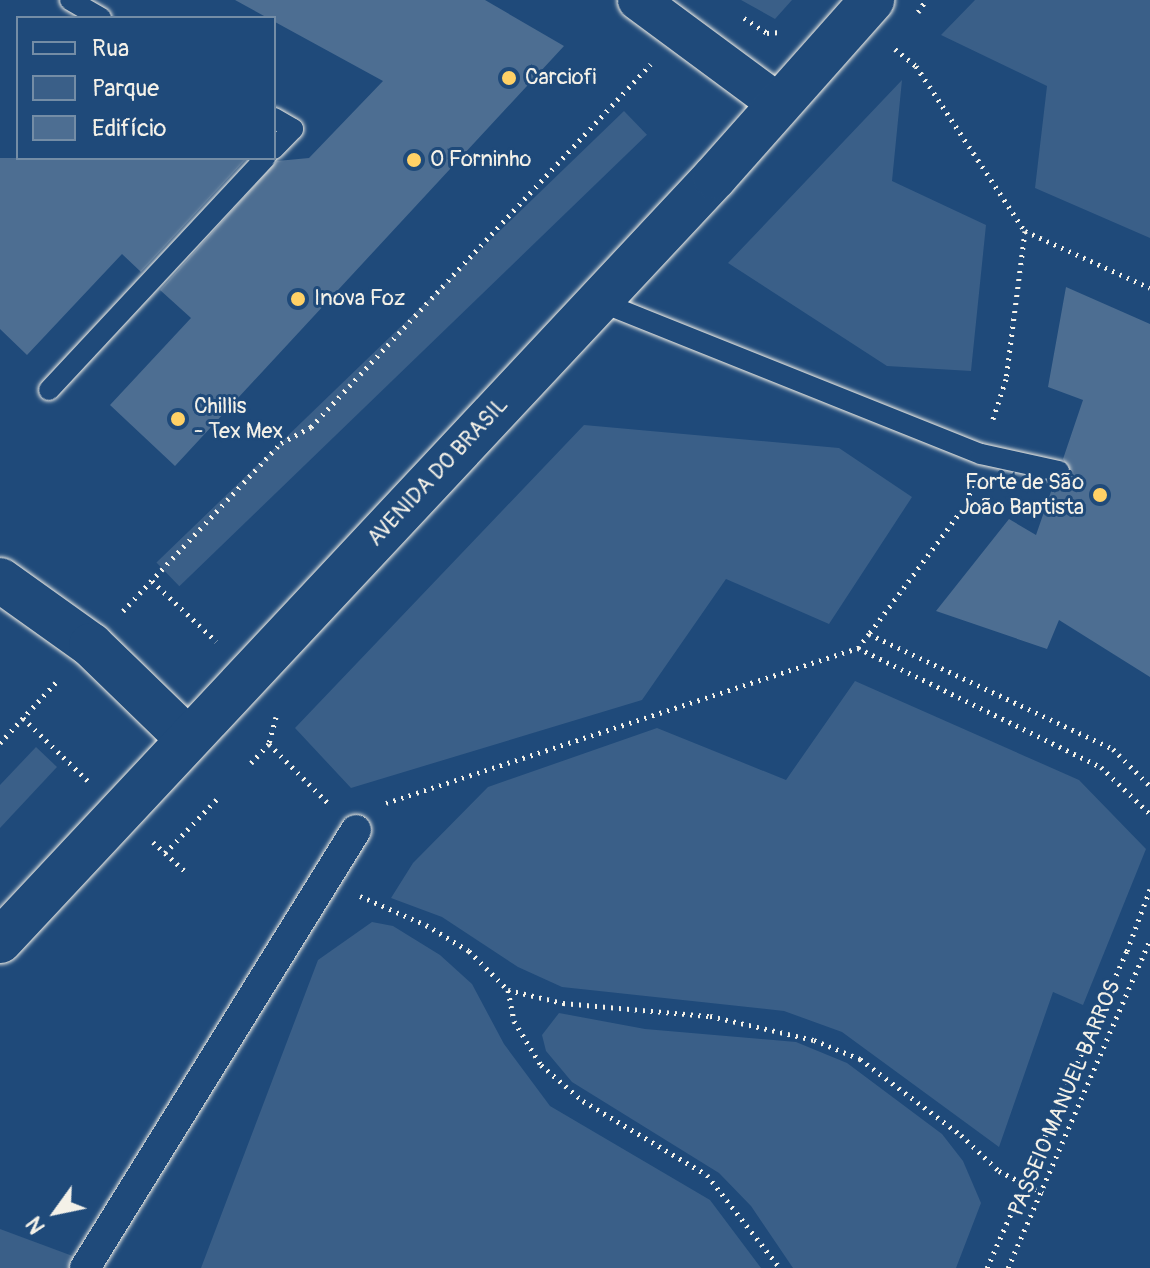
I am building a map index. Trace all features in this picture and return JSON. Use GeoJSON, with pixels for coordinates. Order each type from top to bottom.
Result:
{"type":"FeatureCollection","features":[{"type":"Feature","properties":{"kind":"main road","name":"AVENIDA DO BRASIL"},"geometry":{"type":"LineString","coordinates":[[0,941],[780,105],[872,0]]}},
{"type":"Feature","properties":{"kind":"main road"},"geometry":{"type":"LineString","coordinates":[[0,580],[91,645],[188,739]]}},
{"type":"Feature","properties":{"kind":"street"},"geometry":{"type":"LineString","coordinates":[[638,0],[684,31],[780,105]]}},
{"type":"Feature","properties":{"kind":"street"},"geometry":{"type":"LineString","coordinates":[[85,1268],[356,830]]}},
{"type":"Feature","properties":{"kind":"lane"},"geometry":{"type":"LineString","coordinates":[[70,0],[98,16]]}},
{"type":"Feature","properties":{"kind":"lane"},"geometry":{"type":"LineString","coordinates":[[276,119],[293,129],[276,147]]}},
{"type":"Feature","properties":{"kind":"lane"},"geometry":{"type":"LineString","coordinates":[[49,390],[263,160]]}},
{"type":"Feature","properties":{"kind":"lane"},"geometry":{"type":"LineString","coordinates":[[598,301],[981,454],[1059,471]]}},
{"type":"Feature","properties":{"kind":"path"},"geometry":{"type":"LineString","coordinates":[[113,621],[281,443],[311,427],[684,31]]}},
{"type":"Feature","properties":{"kind":"path"},"geometry":{"type":"LineString","coordinates":[[895,49],[916,66],[1025,231],[1150,288]]}},
{"type":"Feature","properties":{"kind":"path"},"geometry":{"type":"LineString","coordinates":[[981,454],[1006,379],[1025,231]]}},
{"type":"Feature","properties":{"kind":"path"},"geometry":{"type":"LineString","coordinates":[[382,805],[858,648],[967,503]]}},
{"type":"Feature","properties":{"kind":"path"},"geometry":{"type":"LineString","coordinates":[[152,581],[226,651]]}},
{"type":"Feature","properties":{"kind":"path"},"geometry":{"type":"LineString","coordinates":[[869,634],[1113,749],[1150,786]]}},
{"type":"Feature","properties":{"kind":"path"},"geometry":{"type":"LineString","coordinates":[[858,648],[1101,767],[1150,814]]}},
{"type":"Feature","properties":{"kind":"path"},"geometry":{"type":"LineString","coordinates":[[0,743],[62,677]]}},
{"type":"Feature","properties":{"kind":"path"},"geometry":{"type":"LineString","coordinates":[[251,763],[269,744],[280,703]]}},
{"type":"Feature","properties":{"kind":"path"},"geometry":{"type":"LineString","coordinates":[[23,718],[96,788]]}},
{"type":"Feature","properties":{"kind":"path"},"geometry":{"type":"LineString","coordinates":[[269,744],[356,830]]}},
{"type":"Feature","properties":{"kind":"path"},"geometry":{"type":"LineString","coordinates":[[165,853],[217,799]]}},
{"type":"Feature","properties":{"kind":"path"},"geometry":{"type":"LineString","coordinates":[[147,836],[188,874]]}},
{"type":"Feature","properties":{"kind":"path"},"geometry":{"type":"LineString","coordinates":[[327,875],[469,951],[508,990],[563,1003],[710,1016],[814,1040],[860,1059],[961,1135],[999,1171],[1043,1193]]}},
{"type":"Feature","properties":{"kind":"path"},"geometry":{"type":"LineString","coordinates":[[987,1268],[1150,889]]}},
{"type":"Feature","properties":{"kind":"path","name":"PASSEIO MANUEL BARROS"},"geometry":{"type":"LineString","coordinates":[[1008,1268],[1150,940]]}},
{"type":"Feature","properties":{"kind":"path"},"geometry":{"type":"LineString","coordinates":[[508,990],[514,1021],[541,1065],[583,1101],[707,1175],[780,1268]]}},
{"type":"Feature","properties":{"kind":"green space"},"geometry":{"type":"Polygon","coordinates":[[[741,0],[792,0],[775,19],[741,0]]]}},
{"type":"Feature","properties":{"kind":"green space"},"geometry":{"type":"Polygon","coordinates":[[[975,0],[1150,0],[1150,238],[1035,188],[1047,86],[941,35],[975,0]]]}},
{"type":"Feature","properties":{"kind":"green space"},"geometry":{"type":"Polygon","coordinates":[[[902,80],[892,181],[986,225],[971,371],[887,366],[728,263],[902,80]]]}},
{"type":"Feature","properties":{"kind":"green space"},"geometry":{"type":"Polygon","coordinates":[[[624,111],[647,135],[179,586],[156,563],[624,111]]]}},
{"type":"Feature","properties":{"kind":"green space"},"geometry":{"type":"Polygon","coordinates":[[[584,425],[839,448],[912,497],[829,624],[726,579],[642,700],[351,788],[295,728],[584,425]]]}},
{"type":"Feature","properties":{"kind":"green space"},"geometry":{"type":"Polygon","coordinates":[[[855,681],[1079,780],[1146,849],[1083,1005],[1053,992],[999,1147],[842,1032],[784,1011],[562,987],[518,967],[442,917],[391,898],[413,863],[488,787],[657,728],[786,780],[855,681]]]}},
{"type":"Feature","properties":{"kind":"green space"},"geometry":{"type":"Polygon","coordinates":[[[36,747],[57,767],[0,828],[0,785],[36,747]]]}},
{"type":"Feature","properties":{"kind":"green space"},"geometry":{"type":"Polygon","coordinates":[[[372,922],[393,926],[440,955],[472,984],[504,1044],[550,1106],[710,1200],[761,1268],[201,1268],[318,960],[372,922]]]}},
{"type":"Feature","properties":{"kind":"green space"},"geometry":{"type":"Polygon","coordinates":[[[559,1013],[645,1029],[796,1042],[847,1063],[942,1134],[963,1161],[981,1203],[956,1268],[793,1268],[751,1206],[719,1173],[572,1082],[546,1051],[542,1035],[559,1013]]]}},
{"type":"Feature","properties":{"kind":"green space"},"geometry":{"type":"Polygon","coordinates":[[[0,1229],[78,1258],[74,1268],[0,1268],[0,1229]]]}},
{"type":"Feature","properties":{"kind":"building"},"geometry":{"type":"Polygon","coordinates":[[[235,0],[485,0],[564,46],[175,466],[110,405],[191,318],[160,290],[277,161],[309,158],[383,81],[276,22],[276,16],[264,16],[235,0]]]}},
{"type":"Feature","properties":{"kind":"building"},"geometry":{"type":"Polygon","coordinates":[[[0,158],[245,160],[141,272],[122,254],[27,355],[0,329],[0,158]]]}},
{"type":"Feature","properties":{"kind":"building","name":"Forte de São João Baptista"},"geometry":{"type":"Polygon","coordinates":[[[1066,287],[1150,324],[1150,677],[1059,620],[1047,649],[936,611],[1009,519],[1036,535],[1054,483],[1071,474],[1063,459],[1083,400],[1048,387],[1066,287]]]}},
{"type":"Feature","properties":{"kind":"place","name":"Carciofi"},"geometry":{"type":"Point","coordinates":[509,78]}},
{"type":"Feature","properties":{"kind":"place","name":"O Forninho"},"geometry":{"type":"Point","coordinates":[414,160]}},
{"type":"Feature","properties":{"kind":"place","name":"Inova Foz"},"geometry":{"type":"Point","coordinates":[298,299]}},
{"type":"Feature","properties":{"kind":"place","name":"Chillis - Tex Mex"},"geometry":{"type":"Point","coordinates":[178,419]}},
{"type":"Feature","properties":{"kind":"place","name":"Forte de São João Baptista"},"geometry":{"type":"Point","coordinates":[1100,495]}}]}
